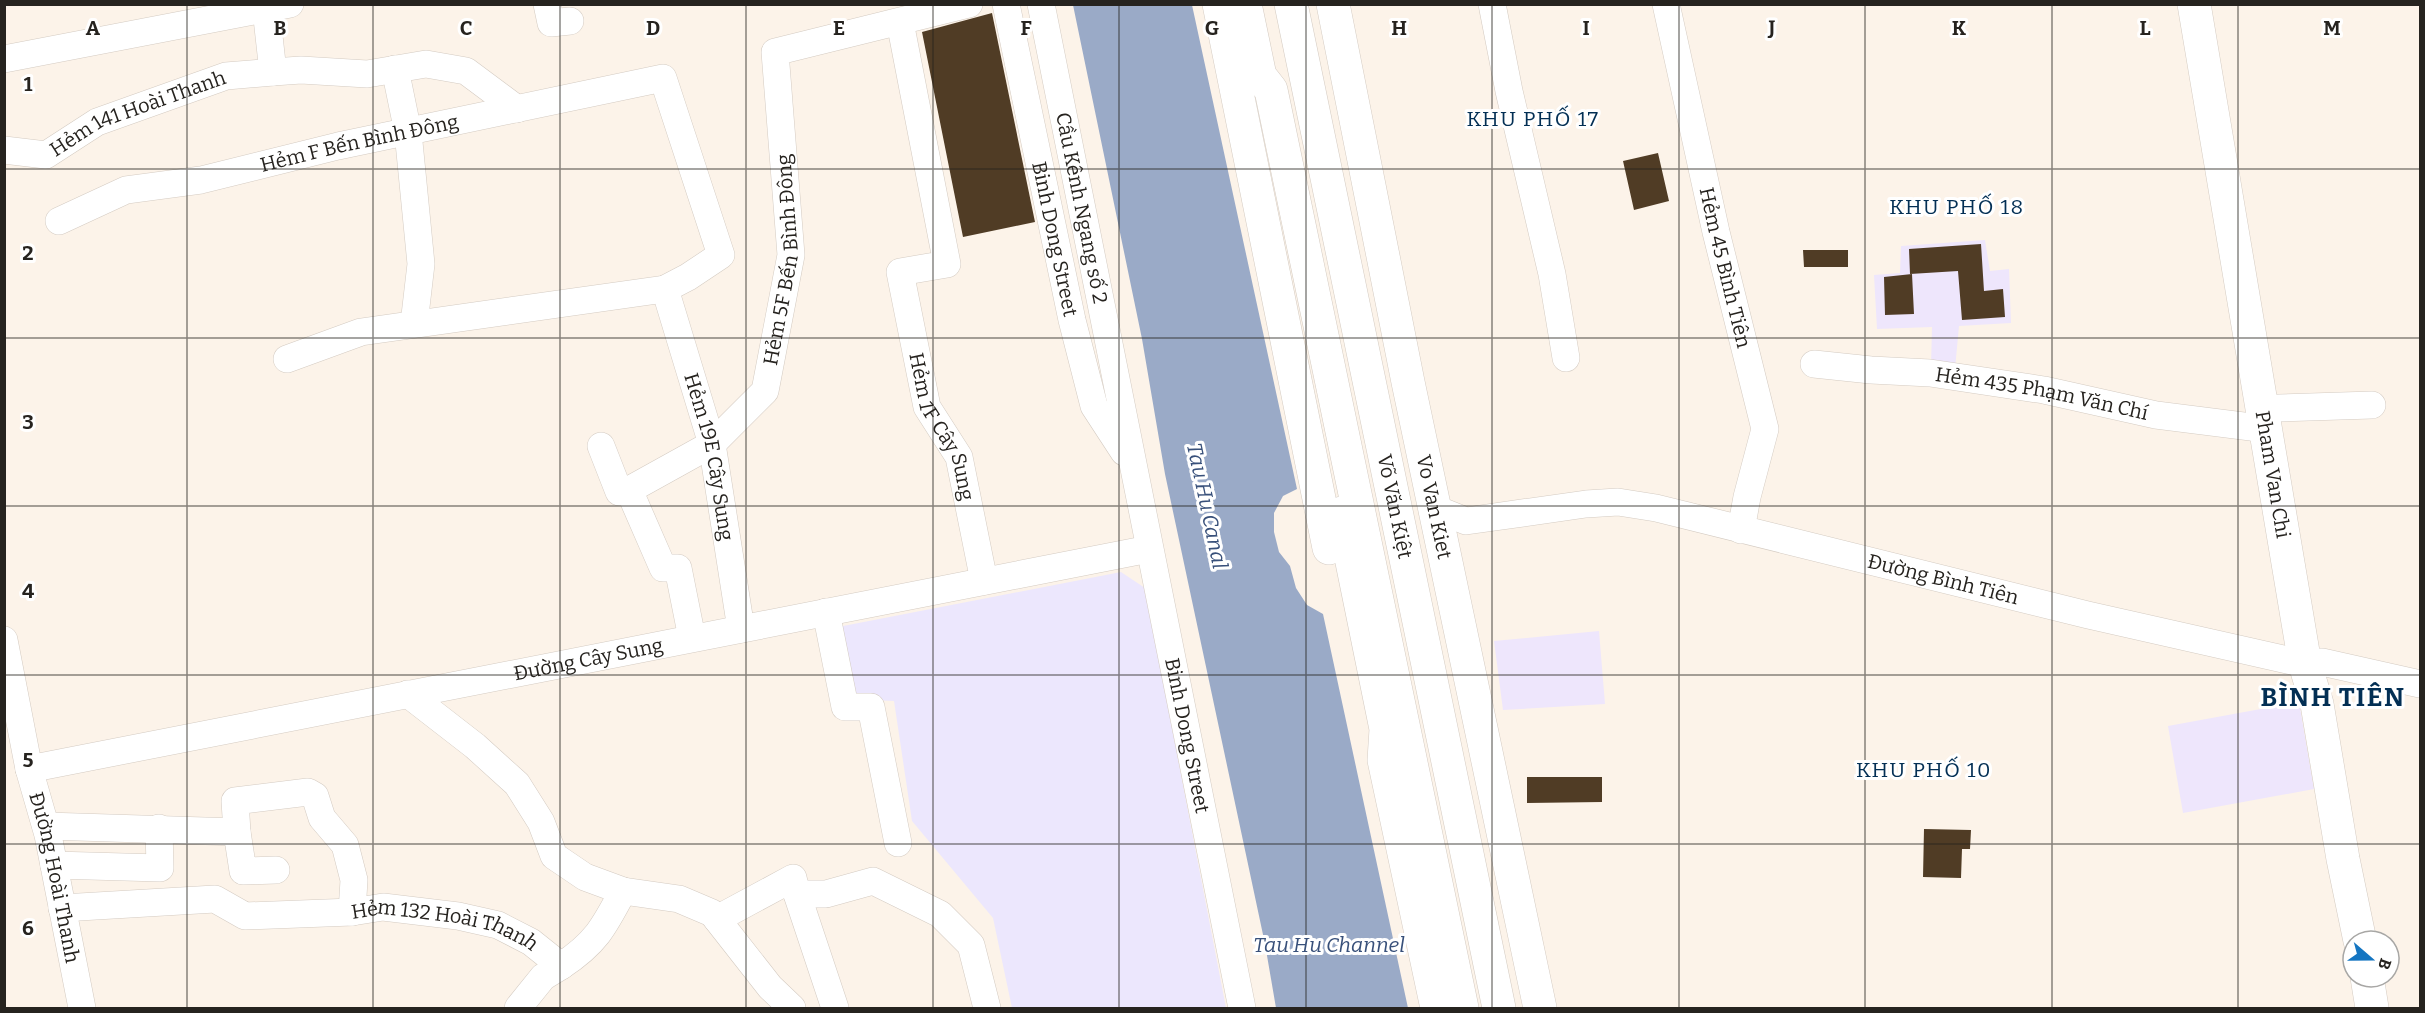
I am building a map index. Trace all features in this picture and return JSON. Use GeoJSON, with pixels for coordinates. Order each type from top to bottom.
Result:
{"type":"FeatureCollection","features":[{"type":"Feature","properties":{"kind":"main road","name":"Võ Văn Kiệt"},"geometry":{"type":"LineString","coordinates":[[1219,4],[1367,734],[1384,760]]}},
{"type":"Feature","properties":{"kind":"main road","name":"Võ Văn Kiệt"},"geometry":{"type":"LineString","coordinates":[[1245,4],[1260,76],[1257,93],[1386,729],[1384,760],[1437,1008]]}},
{"type":"Feature","properties":{"kind":"main road","name":"Võ Văn Kiệt"},"geometry":{"type":"LineString","coordinates":[[1291,4],[1499,1008]]}},
{"type":"Feature","properties":{"kind":"main road","name":"Vo Van Kiet"},"geometry":{"type":"LineString","coordinates":[[1333,4],[1451,515],[1445,551],[1540,1008]]}},
{"type":"Feature","properties":{"kind":"main road","name":"Pham Van Chi"},"geometry":{"type":"LineString","coordinates":[[2194,4],[2210,41]]}},
{"type":"Feature","properties":{"kind":"main road","name":"Pham Van Chi"},"geometry":{"type":"LineString","coordinates":[[2212,4],[2210,41],[2313,663],[2317,704],[2343,860],[2357,929]]}},
{"type":"Feature","properties":{"kind":"main road","name":"Võ Văn Kiệt"},"geometry":{"type":"LineString","coordinates":[[1260,76],[1271,90],[1462,1008]]}},
{"type":"Feature","properties":{"kind":"main road"},"geometry":{"type":"LineString","coordinates":[[2369,989],[2372,1008]]}},
{"type":"Feature","properties":{"kind":"street"},"geometry":{"type":"LineString","coordinates":[[547,4],[551,23],[570,21]]}},
{"type":"Feature","properties":{"kind":"street"},"geometry":{"type":"LineString","coordinates":[[900,22],[969,4]]}},
{"type":"Feature","properties":{"kind":"street","name":"Binh Dong Street"},"geometry":{"type":"LineString","coordinates":[[1006,4],[1072,320],[1094,406],[1132,463]]}},
{"type":"Feature","properties":{"kind":"street","name":"Cầu Kênh Ngang số 2"},"geometry":{"type":"LineString","coordinates":[[1041,4],[1122,414]]}},
{"type":"Feature","properties":{"kind":"street","name":"Hẻm 45 Bình Tiên"},"geometry":{"type":"LineString","coordinates":[[1666,4],[1716,231],[1765,429],[1741,530]]}},
{"type":"Feature","properties":{"kind":"street"},"geometry":{"type":"LineString","coordinates":[[1500,6],[1509,91],[1552,274],[1566,358]]}},
{"type":"Feature","properties":{"kind":"street"},"geometry":{"type":"LineString","coordinates":[[4,59],[278,7],[273,72]]}},
{"type":"Feature","properties":{"kind":"street","name":"Hẻm 5F Bến Bình Đông"},"geometry":{"type":"LineString","coordinates":[[628,490],[712,444],[765,390],[791,255],[775,52],[900,22]]}},
{"type":"Feature","properties":{"kind":"street","name":"Hẻm 1F Cây Sung"},"geometry":{"type":"LineString","coordinates":[[900,22],[947,264],[900,272],[927,407],[959,457],[984,581]]}},
{"type":"Feature","properties":{"kind":"street","name":"Hẻm 141 Hoài Thanh"},"geometry":{"type":"LineString","coordinates":[[4,150],[46,155],[97,122],[226,76],[273,72],[301,70],[367,74],[426,64],[466,71],[517,109]]}},
{"type":"Feature","properties":{"kind":"street"},"geometry":{"type":"LineString","coordinates":[[394,69],[408,132],[421,264],[414,324]]}},
{"type":"Feature","properties":{"kind":"street","name":"Hẻm F Bến Bình Đông"},"geometry":{"type":"LineString","coordinates":[[59,221],[126,190],[201,180],[338,146],[663,78],[721,255],[688,278],[665,289]]}},
{"type":"Feature","properties":{"kind":"street"},"geometry":{"type":"LineString","coordinates":[[287,360],[361,332],[665,289]]}},
{"type":"Feature","properties":{"kind":"street","name":"Hẻm 19E Cây Sung"},"geometry":{"type":"LineString","coordinates":[[665,289],[712,444],[741,629]]}},
{"type":"Feature","properties":{"kind":"street","name":"Hẻm 435 Phạm Văn Chí"},"geometry":{"type":"LineString","coordinates":[[1814,364],[1930,373],[2044,390],[2156,415],[2273,419],[2372,405]]}},
{"type":"Feature","properties":{"kind":"street","name":"Binh Dong Street"},"geometry":{"type":"LineString","coordinates":[[1122,414],[1242,1008]]}},
{"type":"Feature","properties":{"kind":"street"},"geometry":{"type":"LineString","coordinates":[[601,446],[619,492],[628,490],[663,568],[678,568],[692,638]]}},
{"type":"Feature","properties":{"kind":"street","name":"Đường Bình Tiên"},"geometry":{"type":"LineString","coordinates":[[1451,515],[1618,502],[1656,507],[2088,615],[2421,684]]}},
{"type":"Feature","properties":{"kind":"street","name":"Đường Cây Sung"},"geometry":{"type":"LineString","coordinates":[[29,768],[1149,549]]}},
{"type":"Feature","properties":{"kind":"street"},"geometry":{"type":"LineString","coordinates":[[826,612],[845,707],[871,707],[898,843]]}},
{"type":"Feature","properties":{"kind":"street","name":"Đường Hoài Thanh"},"geometry":{"type":"LineString","coordinates":[[4,640],[29,768],[46,826],[82,1008]]}},
{"type":"Feature","properties":{"kind":"street"},"geometry":{"type":"LineString","coordinates":[[408,694],[475,746],[517,784],[541,822],[554,856],[585,877],[623,891],[680,899],[712,913],[770,987],[792,1008]]}},
{"type":"Feature","properties":{"kind":"street","name":"Hẻm 132 Hoài Thanh"},"geometry":{"type":"LineString","coordinates":[[237,832],[235,801],[292,792],[308,792],[315,796],[322,818],[345,844],[354,880],[352,912],[383,908],[458,916],[498,925],[531,942],[561,966],[583,951],[603,929],[623,891]]}},
{"type":"Feature","properties":{"kind":"street"},"geometry":{"type":"LineString","coordinates":[[46,826],[237,832],[243,871],[276,870]]}},
{"type":"Feature","properties":{"kind":"street"},"geometry":{"type":"LineString","coordinates":[[54,865],[160,868],[159,828]]}},
{"type":"Feature","properties":{"kind":"street"},"geometry":{"type":"LineString","coordinates":[[717,920],[793,878],[835,1008]]}},
{"type":"Feature","properties":{"kind":"street"},"geometry":{"type":"LineString","coordinates":[[797,894],[826,894],[873,881],[940,914],[971,945],[987,1008]]}},
{"type":"Feature","properties":{"kind":"street"},"geometry":{"type":"LineString","coordinates":[[62,908],[215,899],[245,916],[352,912]]}},
{"type":"Feature","properties":{"kind":"street"},"geometry":{"type":"LineString","coordinates":[[518,1008],[543,977],[561,966]]}},
{"type":"Feature","properties":{"kind":"shaded area"},"geometry":{"type":"Polygon","coordinates":[[[1985,240],[1990,271],[2009,269],[2011,323],[1959,326],[1955,369],[1931,366],[1932,327],[1877,329],[1874,275],[1900,273],[1901,246],[1985,240]]]}},
{"type":"Feature","properties":{"kind":"shaded area"},"geometry":{"type":"Polygon","coordinates":[[[1121,572],[1145,588],[1226,1008],[1012,1008],[993,918],[912,821],[894,701],[850,699],[838,627],[1121,572]]]}},
{"type":"Feature","properties":{"kind":"shaded area"},"geometry":{"type":"Polygon","coordinates":[[[1599,631],[1605,704],[1503,710],[1494,641],[1599,631]]]}},
{"type":"Feature","properties":{"kind":"shaded area"},"geometry":{"type":"Polygon","coordinates":[[[2299,702],[2314,789],[2183,813],[2168,726],[2299,702]]]}},
{"type":"Feature","properties":{"kind":"water","name":"Tau Hu Channel"},"geometry":{"type":"Polygon","coordinates":[[[1073,5],[1192,5],[1297,489],[1283,496],[1274,513],[1274,532],[1279,552],[1290,566],[1296,588],[1307,605],[1323,614],[1408,1008],[1276,1008],[1265,944],[1165,474],[1142,339],[1073,5]]]}},
{"type":"Feature","properties":{"kind":"building"},"geometry":{"type":"Polygon","coordinates":[[[992,13],[1035,222],[963,237],[922,32],[992,13]]]}},
{"type":"Feature","properties":{"kind":"building"},"geometry":{"type":"Polygon","coordinates":[[[1658,153],[1669,201],[1634,210],[1623,161],[1658,153]]]}},
{"type":"Feature","properties":{"kind":"building"},"geometry":{"type":"Polygon","coordinates":[[[1981,244],[1984,291],[2003,289],[2005,317],[1962,320],[1958,271],[1910,274],[1909,249],[1981,244]]]}},
{"type":"Feature","properties":{"kind":"building"},"geometry":{"type":"Polygon","coordinates":[[[1803,250],[1848,250],[1848,267],[1804,267],[1803,250]]]}},
{"type":"Feature","properties":{"kind":"building"},"geometry":{"type":"Polygon","coordinates":[[[1912,274],[1914,314],[1885,315],[1884,277],[1912,274]]]}},
{"type":"Feature","properties":{"kind":"building"},"geometry":{"type":"Polygon","coordinates":[[[1527,777],[1602,777],[1602,802],[1527,803],[1527,777]]]}},
{"type":"Feature","properties":{"kind":"building"},"geometry":{"type":"Polygon","coordinates":[[[1924,829],[1971,830],[1970,849],[1962,849],[1961,878],[1923,877],[1924,829]]]}},
{"type":"Feature","properties":{"kind":"district","name":"KHU PHỐ 17"},"geometry":{"type":"Point","coordinates":[1533,119]}},
{"type":"Feature","properties":{"kind":"district","name":"KHU PHỐ 18"},"geometry":{"type":"Point","coordinates":[1957,207]}},
{"type":"Feature","properties":{"kind":"district","name":"BÌNH TIÊN"},"geometry":{"type":"Point","coordinates":[2333,697]}},
{"type":"Feature","properties":{"kind":"district","name":"KHU PHỐ 10"},"geometry":{"type":"Point","coordinates":[1924,770]}},
{"type":"Feature","properties":{"kind":"water label","name":"Tau Hu Canal"},"geometry":{"type":"Point","coordinates":[1207,506]}}]}
